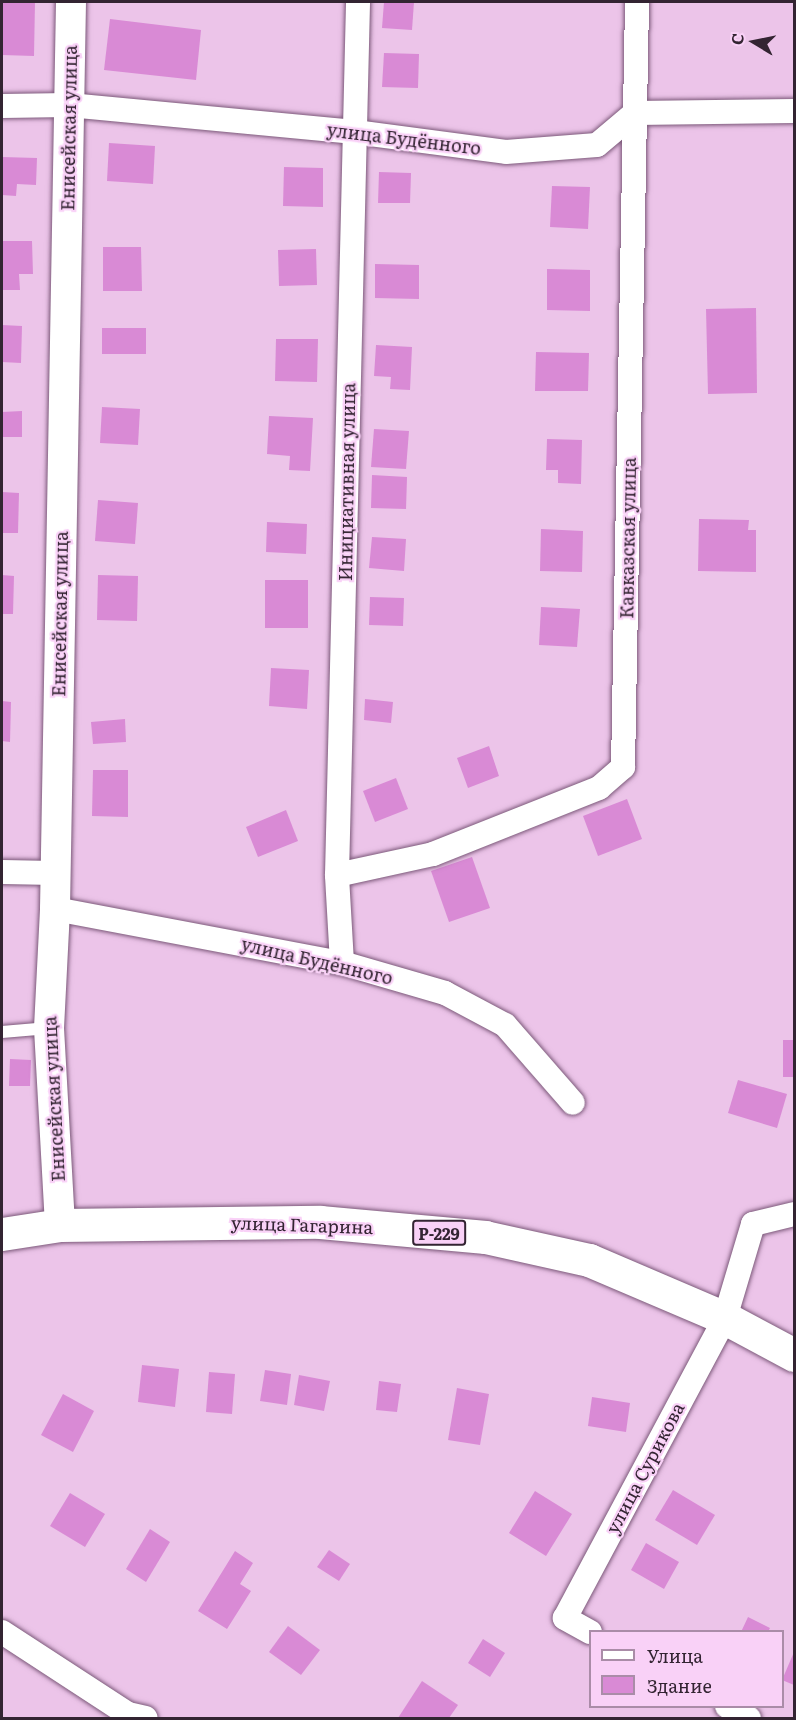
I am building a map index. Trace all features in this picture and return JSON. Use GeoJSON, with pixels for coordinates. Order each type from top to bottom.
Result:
{"type":"FeatureCollection","features":[{"type":"Feature","properties":{"kind":"main road","name":"улица Гагарина"},"geometry":{"type":"LineString","coordinates":[[2,1234],[60,1225],[320,1222],[485,1237],[589,1260],[725,1318],[795,1355]]}},
{"type":"Feature","properties":{"kind":"street","name":"Енисейская улица"},"geometry":{"type":"LineString","coordinates":[[60,1225],[49,1028],[55,909],[71,2]]}},
{"type":"Feature","properties":{"kind":"street","name":"Инициативная улица"},"geometry":{"type":"LineString","coordinates":[[342,963],[337,875],[358,2]]}},
{"type":"Feature","properties":{"kind":"street","name":"Кавказская улица"},"geometry":{"type":"LineString","coordinates":[[337,875],[433,854],[599,788],[622,767],[637,2]]}},
{"type":"Feature","properties":{"kind":"street","name":"улица Будённого"},"geometry":{"type":"LineString","coordinates":[[2,106],[69,105],[355,132],[506,152],[597,145],[634,113]]}},
{"type":"Feature","properties":{"kind":"street"},"geometry":{"type":"LineString","coordinates":[[634,113],[795,111]]}},
{"type":"Feature","properties":{"kind":"street"},"geometry":{"type":"LineString","coordinates":[[2,872],[55,873]]}},
{"type":"Feature","properties":{"kind":"street","name":"улица Будённого"},"geometry":{"type":"LineString","coordinates":[[55,909],[342,963],[445,993],[505,1025],[573,1103]]}},
{"type":"Feature","properties":{"kind":"street","name":"улица Сурикова"},"geometry":{"type":"LineString","coordinates":[[589,1631],[566,1618],[725,1318],[753,1224],[795,1214]]}},
{"type":"Feature","properties":{"kind":"street"},"geometry":{"type":"LineString","coordinates":[[2,1632],[128,1714],[146,1719]]}},
{"type":"Feature","properties":{"kind":"street"},"geometry":{"type":"LineString","coordinates":[[729,1708],[748,1719]]}},
{"type":"Feature","properties":{"kind":"lane"},"geometry":{"type":"LineString","coordinates":[[2,1032],[49,1028]]}},
{"type":"Feature","properties":{"kind":"building"},"geometry":{"type":"Polygon","coordinates":[[[2,2],[35,2],[34,56],[2,55],[2,2]]]}},
{"type":"Feature","properties":{"kind":"building"},"geometry":{"type":"Polygon","coordinates":[[[384,2],[414,2],[412,30],[382,28],[384,2]]]}},
{"type":"Feature","properties":{"kind":"building"},"geometry":{"type":"Polygon","coordinates":[[[110,19],[201,30],[196,80],[104,70],[110,19]]]}},
{"type":"Feature","properties":{"kind":"building"},"geometry":{"type":"Polygon","coordinates":[[[384,53],[419,54],[418,88],[382,87],[384,53]]]}},
{"type":"Feature","properties":{"kind":"building"},"geometry":{"type":"Polygon","coordinates":[[[109,143],[155,146],[153,184],[107,181],[109,143]]]}},
{"type":"Feature","properties":{"kind":"building"},"geometry":{"type":"Polygon","coordinates":[[[2,157],[37,158],[36,185],[17,184],[16,196],[2,195],[2,157]]]}},
{"type":"Feature","properties":{"kind":"building"},"geometry":{"type":"Polygon","coordinates":[[[284,167],[323,168],[323,207],[283,206],[284,167]]]}},
{"type":"Feature","properties":{"kind":"building"},"geometry":{"type":"Polygon","coordinates":[[[379,172],[411,173],[410,203],[378,203],[379,172]]]}},
{"type":"Feature","properties":{"kind":"building"},"geometry":{"type":"Polygon","coordinates":[[[552,186],[590,187],[588,229],[550,227],[552,186]]]}},
{"type":"Feature","properties":{"kind":"building"},"geometry":{"type":"Polygon","coordinates":[[[2,241],[32,241],[33,274],[19,274],[20,290],[2,290],[2,241]]]}},
{"type":"Feature","properties":{"kind":"building"},"geometry":{"type":"Polygon","coordinates":[[[103,247],[141,247],[142,291],[103,291],[103,247]]]}},
{"type":"Feature","properties":{"kind":"building"},"geometry":{"type":"Polygon","coordinates":[[[316,249],[317,285],[279,286],[278,250],[316,249]]]}},
{"type":"Feature","properties":{"kind":"building"},"geometry":{"type":"Polygon","coordinates":[[[375,264],[419,265],[419,299],[375,298],[375,264]]]}},
{"type":"Feature","properties":{"kind":"building"},"geometry":{"type":"Polygon","coordinates":[[[547,269],[590,270],[590,311],[547,310],[547,269]]]}},
{"type":"Feature","properties":{"kind":"building"},"geometry":{"type":"Polygon","coordinates":[[[756,308],[757,393],[708,394],[706,309],[756,308]]]}},
{"type":"Feature","properties":{"kind":"building"},"geometry":{"type":"Polygon","coordinates":[[[2,325],[22,326],[21,363],[2,362],[2,325]]]}},
{"type":"Feature","properties":{"kind":"building"},"geometry":{"type":"Polygon","coordinates":[[[102,328],[146,328],[146,354],[102,354],[102,328]]]}},
{"type":"Feature","properties":{"kind":"building"},"geometry":{"type":"Polygon","coordinates":[[[276,339],[318,339],[317,382],[275,381],[276,339]]]}},
{"type":"Feature","properties":{"kind":"building"},"geometry":{"type":"Polygon","coordinates":[[[376,345],[412,347],[410,390],[390,389],[391,377],[374,376],[376,345]]]}},
{"type":"Feature","properties":{"kind":"building"},"geometry":{"type":"Polygon","coordinates":[[[536,352],[589,353],[588,391],[535,391],[536,352]]]}},
{"type":"Feature","properties":{"kind":"building"},"geometry":{"type":"Polygon","coordinates":[[[102,407],[140,409],[138,445],[100,443],[102,407]]]}},
{"type":"Feature","properties":{"kind":"building"},"geometry":{"type":"Polygon","coordinates":[[[22,411],[22,437],[2,437],[2,412],[22,411]]]}},
{"type":"Feature","properties":{"kind":"building"},"geometry":{"type":"Polygon","coordinates":[[[269,416],[313,418],[310,471],[289,470],[290,456],[267,454],[269,416]]]}},
{"type":"Feature","properties":{"kind":"building"},"geometry":{"type":"Polygon","coordinates":[[[374,429],[409,431],[406,469],[371,467],[374,429]]]}},
{"type":"Feature","properties":{"kind":"building"},"geometry":{"type":"Polygon","coordinates":[[[547,439],[582,440],[581,484],[558,483],[558,470],[546,470],[547,439]]]}},
{"type":"Feature","properties":{"kind":"building"},"geometry":{"type":"Polygon","coordinates":[[[372,475],[407,477],[406,509],[371,508],[372,475]]]}},
{"type":"Feature","properties":{"kind":"building"},"geometry":{"type":"Polygon","coordinates":[[[2,492],[19,493],[18,533],[2,533],[2,492]]]}},
{"type":"Feature","properties":{"kind":"building"},"geometry":{"type":"Polygon","coordinates":[[[98,500],[138,503],[135,544],[95,541],[98,500]]]}},
{"type":"Feature","properties":{"kind":"building"},"geometry":{"type":"Polygon","coordinates":[[[699,519],[749,520],[748,530],[756,530],[756,572],[698,571],[699,519]]]}},
{"type":"Feature","properties":{"kind":"building"},"geometry":{"type":"Polygon","coordinates":[[[267,522],[307,524],[306,554],[266,552],[267,522]]]}},
{"type":"Feature","properties":{"kind":"building"},"geometry":{"type":"Polygon","coordinates":[[[541,529],[583,531],[582,572],[540,571],[541,529]]]}},
{"type":"Feature","properties":{"kind":"building"},"geometry":{"type":"Polygon","coordinates":[[[372,537],[406,539],[404,571],[369,568],[372,537]]]}},
{"type":"Feature","properties":{"kind":"building"},"geometry":{"type":"Polygon","coordinates":[[[2,575],[14,576],[13,614],[2,614],[2,575]]]}},
{"type":"Feature","properties":{"kind":"building"},"geometry":{"type":"Polygon","coordinates":[[[98,575],[138,576],[137,621],[97,620],[98,575]]]}},
{"type":"Feature","properties":{"kind":"building"},"geometry":{"type":"Polygon","coordinates":[[[265,580],[308,580],[308,628],[265,628],[265,580]]]}},
{"type":"Feature","properties":{"kind":"building"},"geometry":{"type":"Polygon","coordinates":[[[370,597],[404,598],[403,626],[369,625],[370,597]]]}},
{"type":"Feature","properties":{"kind":"building"},"geometry":{"type":"Polygon","coordinates":[[[541,607],[580,609],[577,647],[539,645],[541,607]]]}},
{"type":"Feature","properties":{"kind":"building"},"geometry":{"type":"Polygon","coordinates":[[[271,668],[309,670],[307,709],[269,706],[271,668]]]}},
{"type":"Feature","properties":{"kind":"building"},"geometry":{"type":"Polygon","coordinates":[[[365,699],[393,702],[391,723],[364,720],[365,699]]]}},
{"type":"Feature","properties":{"kind":"building"},"geometry":{"type":"Polygon","coordinates":[[[2,701],[11,702],[10,742],[2,741],[2,701]]]}},
{"type":"Feature","properties":{"kind":"building"},"geometry":{"type":"Polygon","coordinates":[[[125,719],[126,742],[93,744],[91,722],[125,719]]]}},
{"type":"Feature","properties":{"kind":"building"},"geometry":{"type":"Polygon","coordinates":[[[489,746],[499,776],[468,788],[457,758],[489,746]]]}},
{"type":"Feature","properties":{"kind":"building"},"geometry":{"type":"Polygon","coordinates":[[[93,770],[128,770],[128,817],[92,816],[93,770]]]}},
{"type":"Feature","properties":{"kind":"building"},"geometry":{"type":"Polygon","coordinates":[[[396,778],[408,809],[375,822],[363,791],[396,778]]]}},
{"type":"Feature","properties":{"kind":"building"},"geometry":{"type":"Polygon","coordinates":[[[627,799],[642,839],[598,856],[583,816],[627,799]]]}},
{"type":"Feature","properties":{"kind":"building"},"geometry":{"type":"Polygon","coordinates":[[[286,810],[298,841],[258,857],[246,827],[286,810]]]}},
{"type":"Feature","properties":{"kind":"building"},"geometry":{"type":"Polygon","coordinates":[[[472,857],[490,908],[449,922],[431,871],[472,857]]]}},
{"type":"Feature","properties":{"kind":"building"},"geometry":{"type":"Polygon","coordinates":[[[783,1040],[794,1040],[794,1077],[783,1077],[783,1040]]]}},
{"type":"Feature","properties":{"kind":"building"},"geometry":{"type":"Polygon","coordinates":[[[10,1059],[31,1060],[30,1086],[9,1086],[10,1059]]]}},
{"type":"Feature","properties":{"kind":"building"},"geometry":{"type":"Polygon","coordinates":[[[738,1080],[787,1094],[777,1128],[728,1113],[738,1080]]]}},
{"type":"Feature","properties":{"kind":"building"},"geometry":{"type":"Polygon","coordinates":[[[142,1365],[179,1369],[175,1407],[138,1402],[142,1365]]]}},
{"type":"Feature","properties":{"kind":"building"},"geometry":{"type":"Polygon","coordinates":[[[265,1370],[291,1374],[287,1405],[260,1401],[265,1370]]]}},
{"type":"Feature","properties":{"kind":"building"},"geometry":{"type":"Polygon","coordinates":[[[209,1372],[235,1374],[232,1414],[206,1412],[209,1372]]]}},
{"type":"Feature","properties":{"kind":"building"},"geometry":{"type":"Polygon","coordinates":[[[299,1375],[330,1381],[324,1411],[294,1405],[299,1375]]]}},
{"type":"Feature","properties":{"kind":"building"},"geometry":{"type":"Polygon","coordinates":[[[379,1381],[401,1384],[397,1412],[376,1410],[379,1381]]]}},
{"type":"Feature","properties":{"kind":"building"},"geometry":{"type":"Polygon","coordinates":[[[457,1388],[489,1394],[480,1445],[448,1440],[457,1388]]]}},
{"type":"Feature","properties":{"kind":"building"},"geometry":{"type":"Polygon","coordinates":[[[63,1394],[94,1411],[73,1452],[41,1435],[63,1394]]]}},
{"type":"Feature","properties":{"kind":"building"},"geometry":{"type":"Polygon","coordinates":[[[592,1397],[630,1403],[626,1432],[588,1426],[592,1397]]]}},
{"type":"Feature","properties":{"kind":"building"},"geometry":{"type":"Polygon","coordinates":[[[673,1490],[715,1515],[697,1545],[655,1520],[673,1490]]]}},
{"type":"Feature","properties":{"kind":"building"},"geometry":{"type":"Polygon","coordinates":[[[535,1491],[572,1514],[546,1556],[509,1533],[535,1491]]]}},
{"type":"Feature","properties":{"kind":"building"},"geometry":{"type":"Polygon","coordinates":[[[70,1493],[105,1514],[85,1547],[50,1526],[70,1493]]]}},
{"type":"Feature","properties":{"kind":"building"},"geometry":{"type":"Polygon","coordinates":[[[150,1529],[170,1542],[146,1582],[126,1569],[150,1529]]]}},
{"type":"Feature","properties":{"kind":"building"},"geometry":{"type":"Polygon","coordinates":[[[646,1543],[679,1562],[664,1589],[631,1570],[646,1543]]]}},
{"type":"Feature","properties":{"kind":"building"},"geometry":{"type":"Polygon","coordinates":[[[329,1550],[350,1564],[339,1581],[317,1567],[329,1550]]]}},
{"type":"Feature","properties":{"kind":"building"},"geometry":{"type":"Polygon","coordinates":[[[235,1551],[253,1563],[240,1584],[251,1591],[227,1629],[198,1611],[235,1551]]]}},
{"type":"Feature","properties":{"kind":"building"},"geometry":{"type":"Polygon","coordinates":[[[748,1617],[770,1628],[769,1630],[742,1630],[748,1617]]]}},
{"type":"Feature","properties":{"kind":"building"},"geometry":{"type":"Polygon","coordinates":[[[288,1626],[320,1650],[301,1675],[269,1652],[288,1626]]]}},
{"type":"Feature","properties":{"kind":"building"},"geometry":{"type":"Polygon","coordinates":[[[483,1639],[505,1653],[490,1677],[468,1663],[483,1639]]]}},
{"type":"Feature","properties":{"kind":"building"},"geometry":{"type":"Polygon","coordinates":[[[794,1652],[794,1685],[784,1681],[784,1675],[794,1652]]]}},
{"type":"Feature","properties":{"kind":"building"},"geometry":{"type":"Polygon","coordinates":[[[422,1681],[458,1705],[449,1718],[398,1718],[422,1681]]]}}]}
